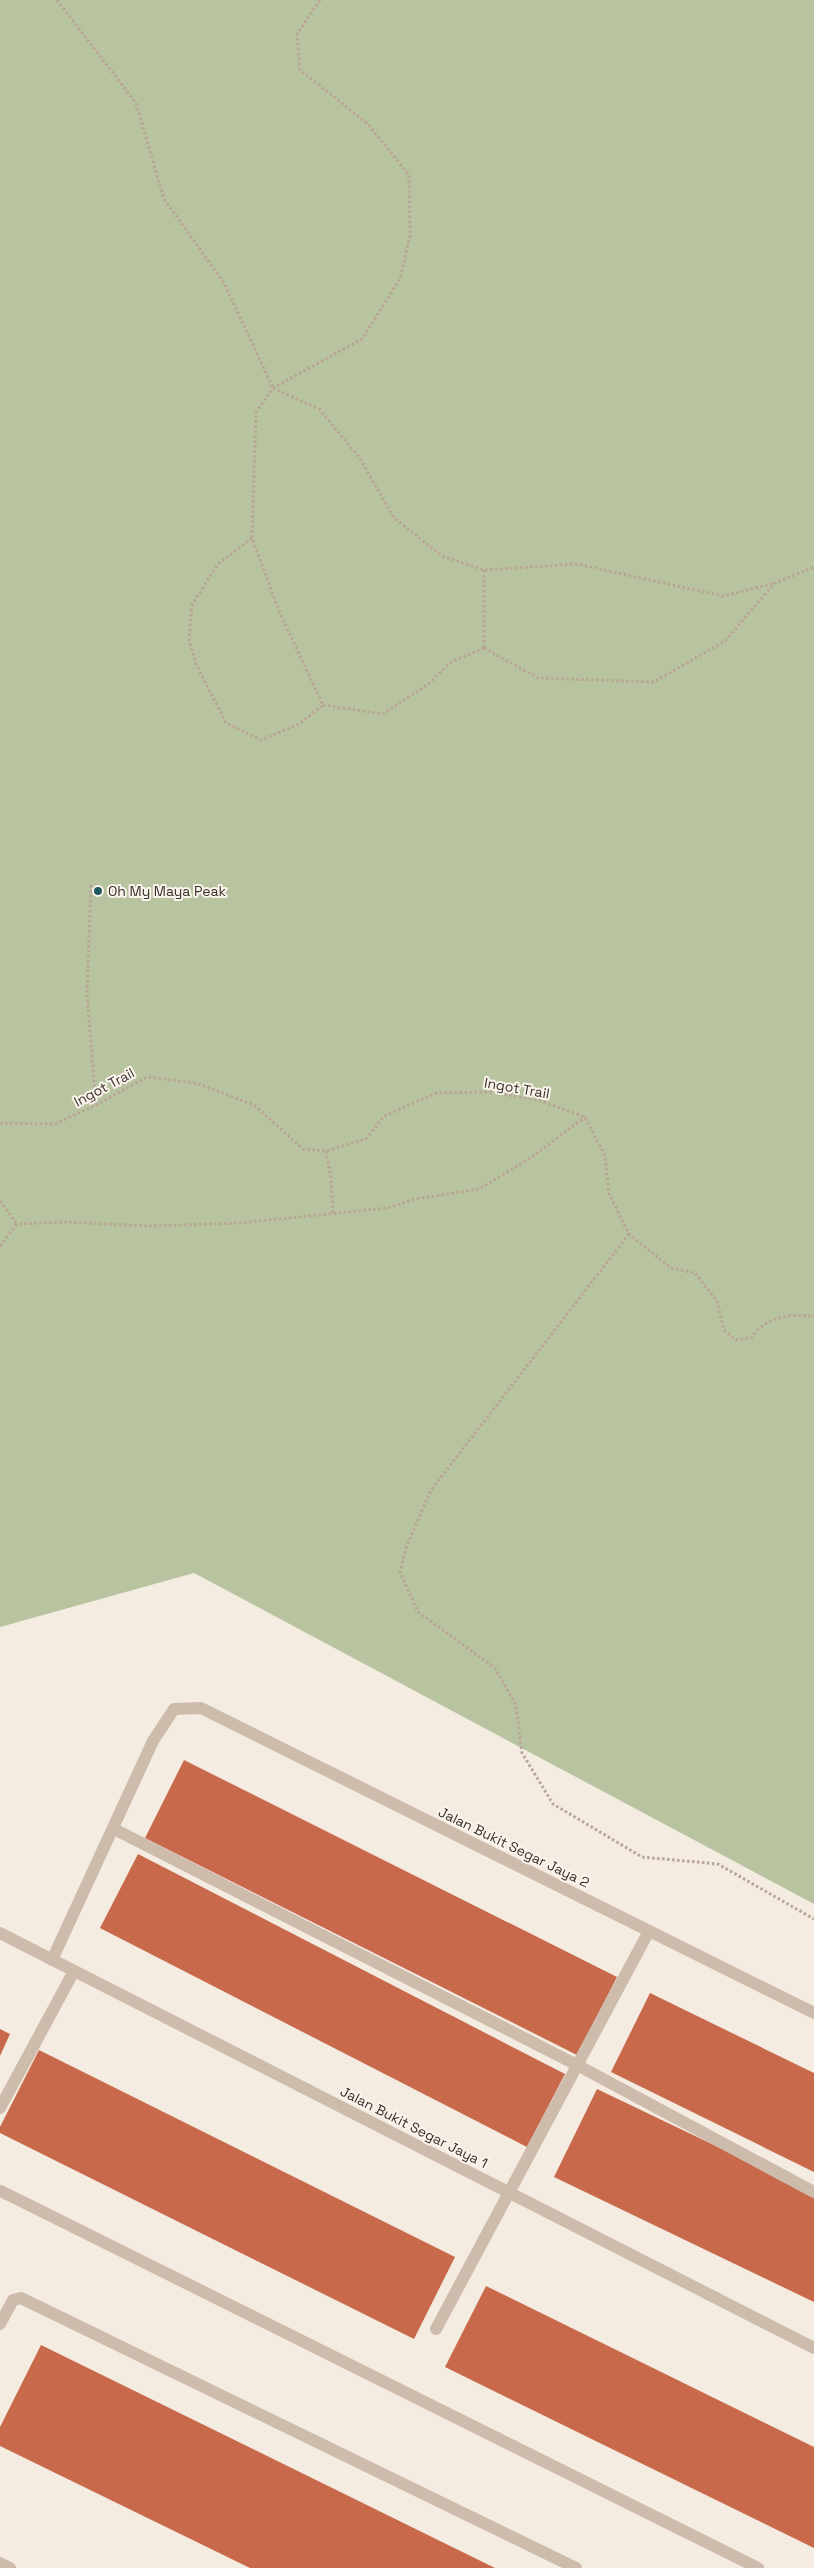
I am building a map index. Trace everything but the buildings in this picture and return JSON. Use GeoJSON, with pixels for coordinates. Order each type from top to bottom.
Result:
{"type":"FeatureCollection","features":[{"type":"Feature","properties":{"kind":"street","name":"Jalan Bukit Segar Jaya 2"},"geometry":{"type":"LineString","coordinates":[[114,1830],[153,1741],[174,1709],[201,1708],[814,2013]]}},
{"type":"Feature","properties":{"kind":"street"},"geometry":{"type":"LineString","coordinates":[[52,1960],[114,1830],[577,2065],[814,2192]]}},
{"type":"Feature","properties":{"kind":"street"},"geometry":{"type":"LineString","coordinates":[[436,2329],[649,1931]]}},
{"type":"Feature","properties":{"kind":"street","name":"Jalan Bukit Segar Jaya 1"},"geometry":{"type":"LineString","coordinates":[[0,1933],[814,2348]]}},
{"type":"Feature","properties":{"kind":"street"},"geometry":{"type":"LineString","coordinates":[[0,2108],[74,1971]]}},
{"type":"Feature","properties":{"kind":"street"},"geometry":{"type":"LineString","coordinates":[[1,2191],[758,2568]]}},
{"type":"Feature","properties":{"kind":"street"},"geometry":{"type":"LineString","coordinates":[[0,2324],[13,2300],[21,2298],[576,2568]]}},
{"type":"Feature","properties":{"kind":"street"},"geometry":{"type":"LineString","coordinates":[[0,2562],[10,2568]]}},
{"type":"Feature","properties":{"kind":"path"},"geometry":{"type":"LineString","coordinates":[[57,0],[136,103],[164,199],[224,282],[273,388],[319,409],[359,457],[394,518],[442,556],[484,570],[577,564],[723,596],[775,583],[814,567]]}},
{"type":"Feature","properties":{"kind":"path"},"geometry":{"type":"LineString","coordinates":[[320,0],[297,34],[300,70],[368,124],[409,175],[410,236],[400,279],[362,339],[273,388],[256,412],[252,538],[279,611],[323,704]]}},
{"type":"Feature","properties":{"kind":"path"},"geometry":{"type":"LineString","coordinates":[[252,538],[218,564],[192,604],[189,640],[196,664],[226,723],[261,740],[299,724],[323,704],[383,714],[427,685],[451,662],[484,648]]}},
{"type":"Feature","properties":{"kind":"path"},"geometry":{"type":"LineString","coordinates":[[484,570],[484,648]]}},
{"type":"Feature","properties":{"kind":"path"},"geometry":{"type":"LineString","coordinates":[[484,648],[538,678],[654,682],[725,641],[775,583]]}},
{"type":"Feature","properties":{"kind":"path"},"geometry":{"type":"LineString","coordinates":[[91,885],[87,994],[96,1106]]}},
{"type":"Feature","properties":{"kind":"path","name":"Ingot Trail"},"geometry":{"type":"LineString","coordinates":[[0,1123],[55,1124],[96,1106],[147,1077],[196,1083],[254,1105],[303,1149],[326,1151],[366,1139],[384,1116],[437,1093],[491,1092],[538,1100],[585,1117]]}},
{"type":"Feature","properties":{"kind":"path"},"geometry":{"type":"LineString","coordinates":[[0,1246],[17,1224],[65,1222],[150,1226],[218,1224],[387,1208],[415,1199],[479,1189],[532,1157],[585,1117],[605,1156],[609,1194],[629,1234],[671,1268],[695,1273],[717,1301],[724,1330],[736,1340],[752,1337],[760,1325],[792,1314],[814,1316]]}},
{"type":"Feature","properties":{"kind":"path"},"geometry":{"type":"LineString","coordinates":[[326,1151],[331,1179],[333,1214]]}},
{"type":"Feature","properties":{"kind":"path"},"geometry":{"type":"LineString","coordinates":[[0,1201],[17,1224]]}},
{"type":"Feature","properties":{"kind":"path"},"geometry":{"type":"LineString","coordinates":[[629,1234],[431,1490],[407,1545],[400,1572],[418,1612],[496,1668],[516,1705],[522,1753],[553,1804],[642,1857],[718,1864],[814,1919]]}},
{"type":"Feature","properties":{"kind":"green space"},"geometry":{"type":"Polygon","coordinates":[[[0,0],[814,0],[814,1904],[194,1573],[0,1627],[0,0]]]}},
{"type":"Feature","properties":{"kind":"place","name":"Oh My Maya Peak"},"geometry":{"type":"Point","coordinates":[98,891]}}]}
